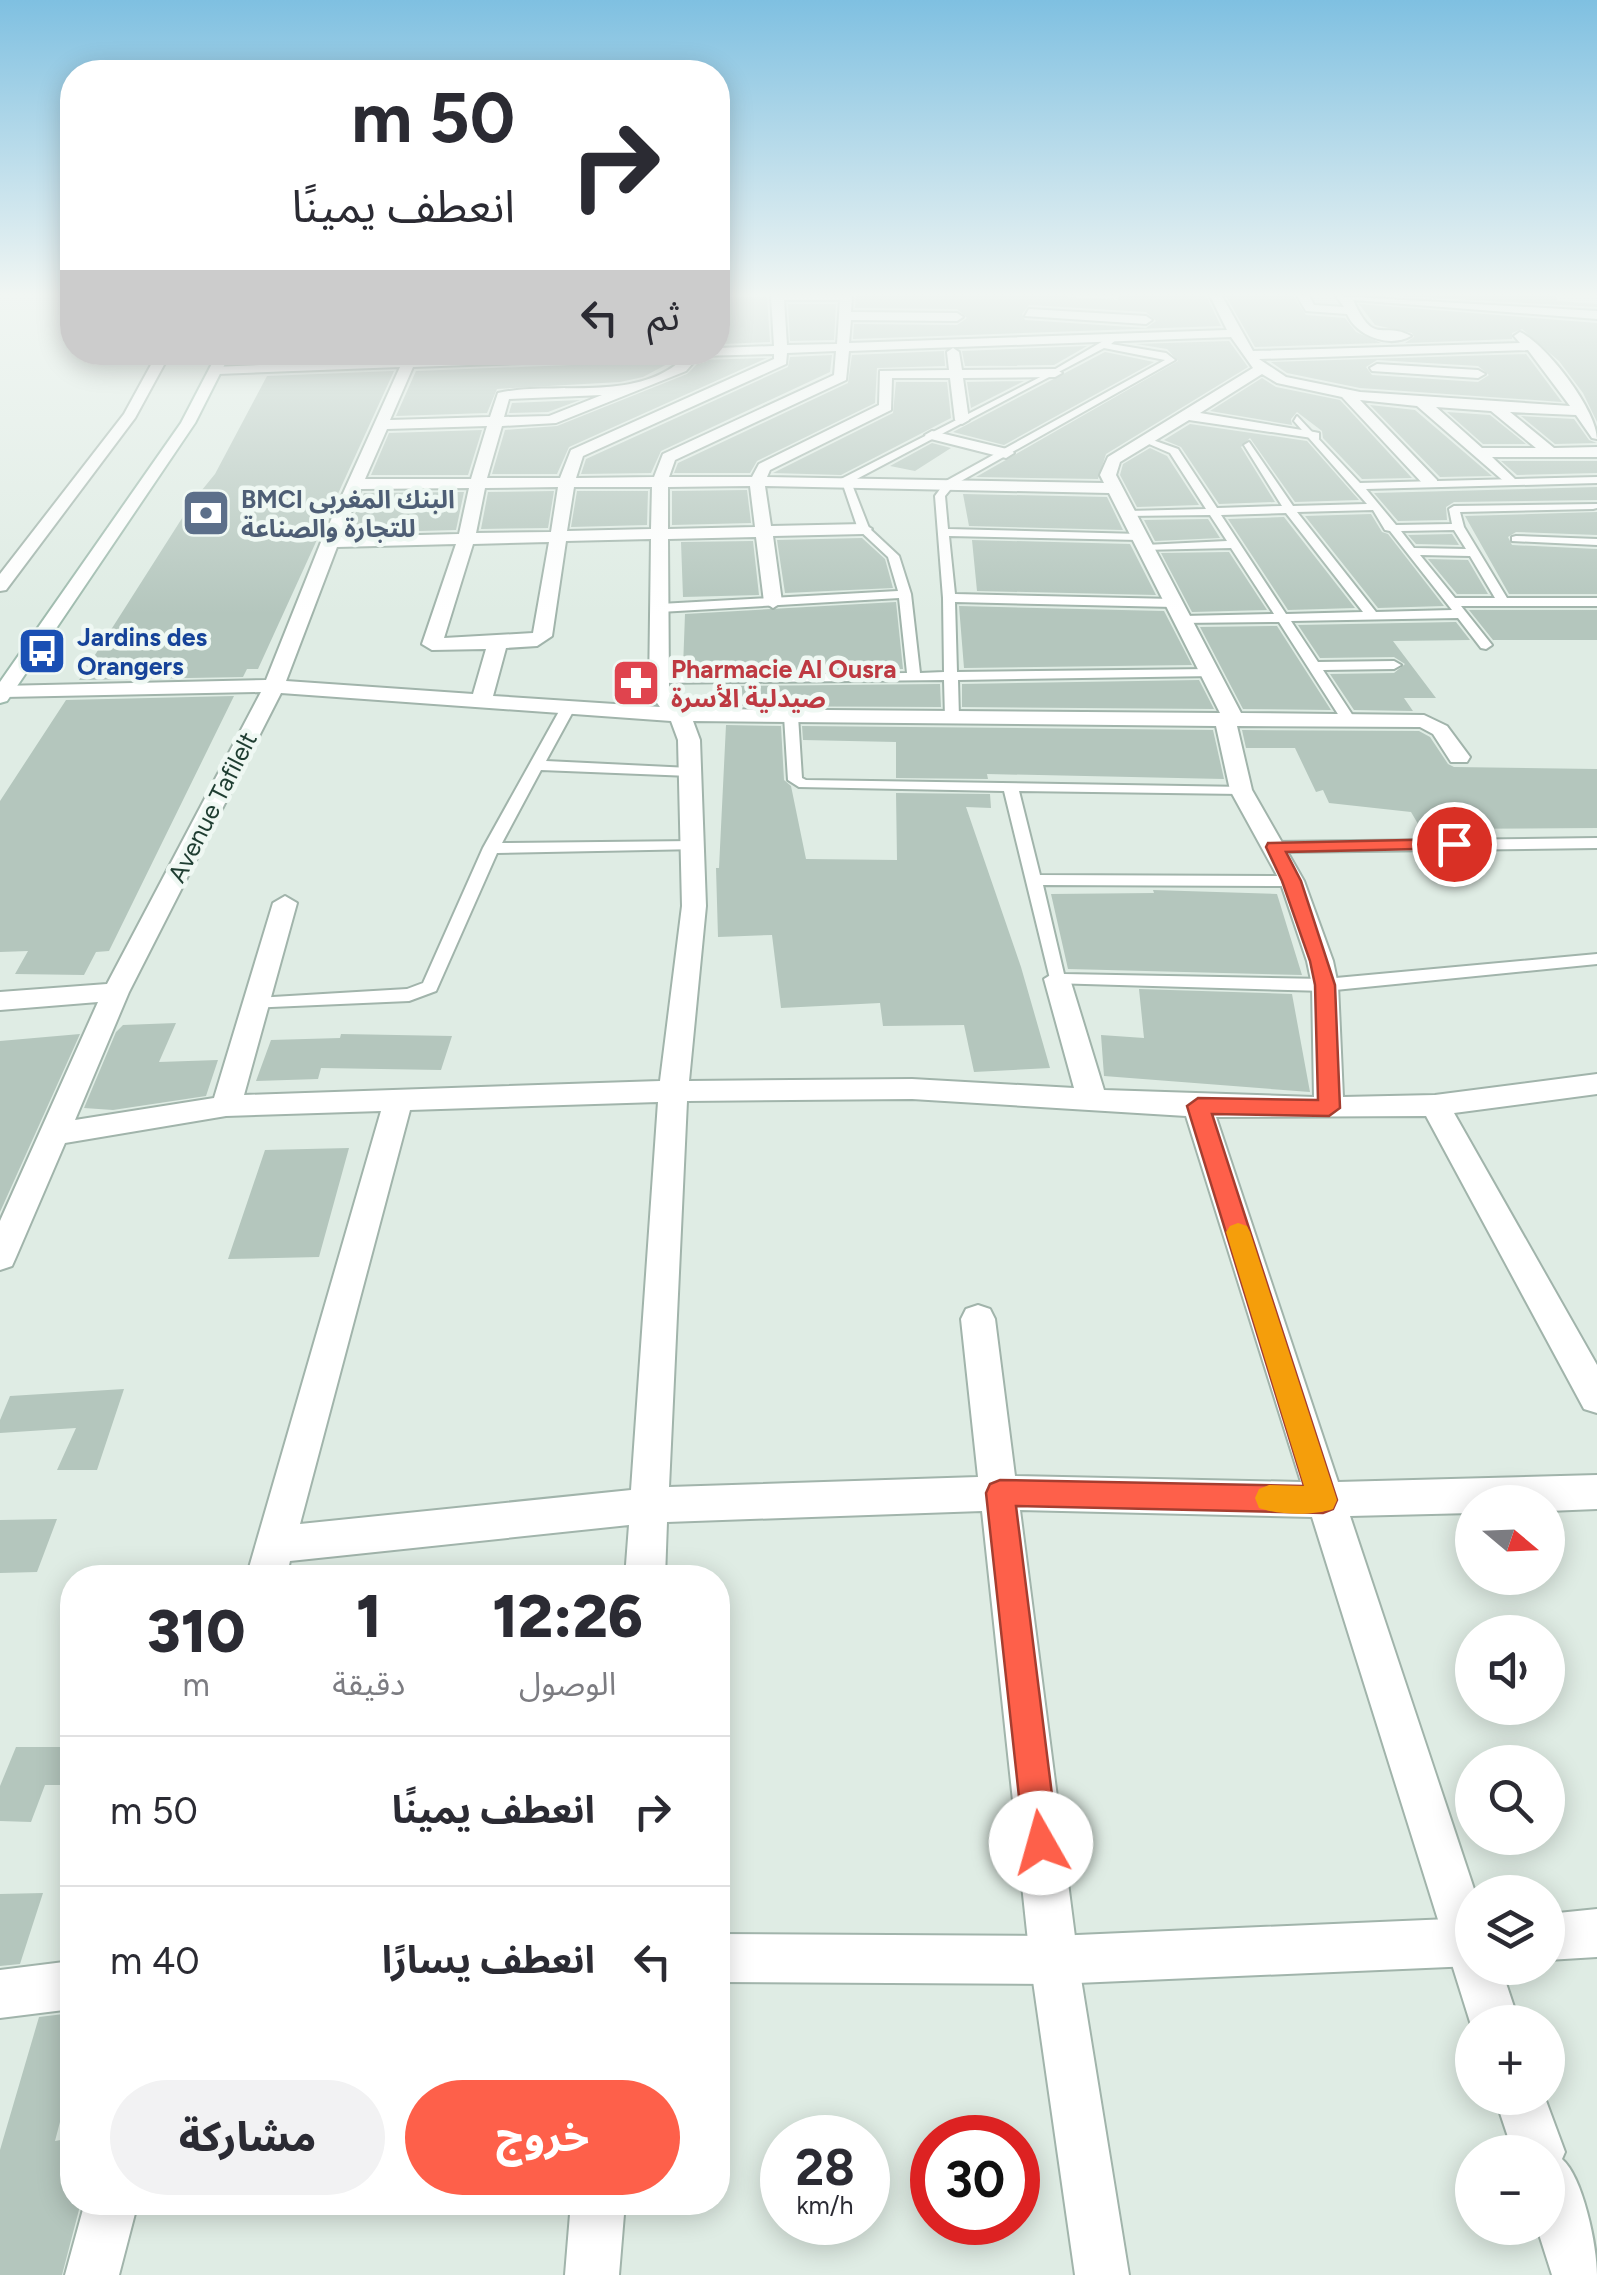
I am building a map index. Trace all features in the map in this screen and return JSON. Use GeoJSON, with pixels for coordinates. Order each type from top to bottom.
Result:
{"type":"FeatureCollection","features":[{"type":"Feature","properties":{"kind":"street"},"geometry":{"type":"LineString","coordinates":[[0,586],[137,402]]}},
{"type":"Feature","properties":{"kind":"street"},"geometry":{"type":"LineString","coordinates":[[4,688],[200,402]]}},
{"type":"Feature","properties":{"kind":"street","name":"Avenue Tafilelt"},"geometry":{"type":"LineString","coordinates":[[0,1257],[116,992],[274,686],[330,542],[392,402]]}},
{"type":"Feature","properties":{"kind":"street"},"geometry":{"type":"LineString","coordinates":[[502,402],[466,540],[431,642],[448,646],[530,642],[544,633],[566,482],[581,448],[690,402]]}},
{"type":"Feature","properties":{"kind":"street"},"geometry":{"type":"LineString","coordinates":[[382,425],[551,420],[595,402]]}},
{"type":"Feature","properties":{"kind":"street"},"geometry":{"type":"LineString","coordinates":[[645,1565],[673,1091],[694,906],[688,740],[679,715],[663,701],[659,680],[660,482],[668,457],[787,402]]}},
{"type":"Feature","properties":{"kind":"street"},"geometry":{"type":"LineString","coordinates":[[773,602],[760,532],[756,482],[764,467],[886,407],[886,402]]}},
{"type":"Feature","properties":{"kind":"street"},"geometry":{"type":"LineString","coordinates":[[959,402],[962,420]]}},
{"type":"Feature","properties":{"kind":"street"},"geometry":{"type":"LineString","coordinates":[[1203,402],[1108,467],[1115,488],[1210,673],[1229,721],[1241,790],[1292,881],[1314,938],[1325,985],[1329,1108]]}},
{"type":"Feature","properties":{"kind":"street"},"geometry":{"type":"LineString","coordinates":[[1356,402],[1432,484]]}},
{"type":"Feature","properties":{"kind":"street"},"geometry":{"type":"LineString","coordinates":[[1422,402],[1507,480]]}},
{"type":"Feature","properties":{"kind":"street"},"geometry":{"type":"LineString","coordinates":[[1457,402],[1575,407],[1597,404]]}},
{"type":"Feature","properties":{"kind":"street"},"geometry":{"type":"LineString","coordinates":[[1489,402],[1550,452]]}},
{"type":"Feature","properties":{"kind":"street"},"geometry":{"type":"LineString","coordinates":[[1572,402],[1597,435]]}},
{"type":"Feature","properties":{"kind":"street"},"geometry":{"type":"LineString","coordinates":[[1186,415],[1314,436]]}},
{"type":"Feature","properties":{"kind":"street"},"geometry":{"type":"LineString","coordinates":[[932,435],[1006,453]]}},
{"type":"Feature","properties":{"kind":"street"},"geometry":{"type":"LineString","coordinates":[[1478,453],[1597,452]]}},
{"type":"Feature","properties":{"kind":"street"},"geometry":{"type":"LineString","coordinates":[[358,484],[845,481],[1115,488]]}},
{"type":"Feature","properties":{"kind":"street"},"geometry":{"type":"LineString","coordinates":[[330,542],[864,529]]}},
{"type":"Feature","properties":{"kind":"street"},"geometry":{"type":"LineString","coordinates":[[482,699],[496,644]]}},
{"type":"Feature","properties":{"kind":"street"},"geometry":{"type":"LineString","coordinates":[[4,688],[274,686],[679,715],[1424,721],[1440,730],[1460,757]]}},
{"type":"Feature","properties":{"kind":"street"},"geometry":{"type":"LineString","coordinates":[[226,1106],[285,902]]}},
{"type":"Feature","properties":{"kind":"street"},"geometry":{"type":"LineString","coordinates":[[1058,979],[1092,1100]]}},
{"type":"Feature","properties":{"kind":"street"},"geometry":{"type":"LineString","coordinates":[[0,1001],[116,992]]}},
{"type":"Feature","properties":{"kind":"street"},"geometry":{"type":"LineString","coordinates":[[57,1134],[226,1106],[673,1091],[912,1089],[1198,1106],[1329,1108],[1435,1105],[1597,1084]]}},
{"type":"Feature","properties":{"kind":"street"},"geometry":{"type":"LineString","coordinates":[[398,1102],[270,1561],[650,1505],[1000,1493],[1323,1500],[1597,1492]]}},
{"type":"Feature","properties":{"kind":"street"},"geometry":{"type":"LineString","coordinates":[[1435,1105],[1597,1398]]}},
{"type":"Feature","properties":{"kind":"street"},"geometry":{"type":"LineString","coordinates":[[1198,1106],[1455,1898]]}},
{"type":"Feature","properties":{"kind":"street"},"geometry":{"type":"LineString","coordinates":[[978,1319],[1054,1960],[1102,2275]]}},
{"type":"Feature","properties":{"kind":"street"},"geometry":{"type":"LineString","coordinates":[[1565,1936],[1597,1933]]}},
{"type":"Feature","properties":{"kind":"street"},"geometry":{"type":"LineString","coordinates":[[730,1958],[1054,1960],[1455,1952]]}},
{"type":"Feature","properties":{"kind":"street"},"geometry":{"type":"LineString","coordinates":[[0,1994],[60,1986]]}},
{"type":"Feature","properties":{"kind":"street"},"geometry":{"type":"LineString","coordinates":[[92,2275],[108,2215]]}},
{"type":"Feature","properties":{"kind":"street"},"geometry":{"type":"LineString","coordinates":[[592,2275],[597,2215]]}},
{"type":"Feature","properties":{"kind":"street"},"geometry":{"type":"LineString","coordinates":[[1565,2232],[1579,2275]]}},
{"type":"Feature","properties":{"kind":"lane"},"geometry":{"type":"LineString","coordinates":[[914,674],[905,594],[893,556],[864,529],[845,481],[997,402]]}},
{"type":"Feature","properties":{"kind":"lane"},"geometry":{"type":"LineString","coordinates":[[952,718],[949,598],[940,496],[950,483],[1096,402]]}},
{"type":"Feature","properties":{"kind":"lane"},"geometry":{"type":"LineString","coordinates":[[1298,419],[1376,507],[1486,645]]}},
{"type":"Feature","properties":{"kind":"lane"},"geometry":{"type":"LineString","coordinates":[[1147,441],[1171,448],[1350,722]]}},
{"type":"Feature","properties":{"kind":"lane"},"geometry":{"type":"LineString","coordinates":[[1248,444],[1289,509],[1372,615]]}},
{"type":"Feature","properties":{"kind":"lane"},"geometry":{"type":"LineString","coordinates":[[1540,480],[1559,506]]}},
{"type":"Feature","properties":{"kind":"lane"},"geometry":{"type":"LineString","coordinates":[[1356,486],[1597,480]]}},
{"type":"Feature","properties":{"kind":"lane"},"geometry":{"type":"LineString","coordinates":[[1460,481],[1483,506]]}},
{"type":"Feature","properties":{"kind":"lane"},"geometry":{"type":"LineString","coordinates":[[1502,602],[1458,527],[1454,509],[1593,506]]}},
{"type":"Feature","properties":{"kind":"lane"},"geometry":{"type":"LineString","coordinates":[[1129,514],[1376,507]]}},
{"type":"Feature","properties":{"kind":"lane"},"geometry":{"type":"LineString","coordinates":[[1389,528],[1458,527]]}},
{"type":"Feature","properties":{"kind":"lane"},"geometry":{"type":"LineString","coordinates":[[944,532],[1233,544]]}},
{"type":"Feature","properties":{"kind":"lane"},"geometry":{"type":"LineString","coordinates":[[1516,539],[1597,542]]}},
{"type":"Feature","properties":{"kind":"lane"},"geometry":{"type":"LineString","coordinates":[[1410,551],[1474,553]]}},
{"type":"Feature","properties":{"kind":"lane"},"geometry":{"type":"LineString","coordinates":[[660,608],[905,594]]}},
{"type":"Feature","properties":{"kind":"lane"},"geometry":{"type":"LineString","coordinates":[[949,598],[1174,603]]}},
{"type":"Feature","properties":{"kind":"lane"},"geometry":{"type":"LineString","coordinates":[[1182,620],[1372,615],[1502,602],[1597,602]]}},
{"type":"Feature","properties":{"kind":"lane"},"geometry":{"type":"LineString","coordinates":[[1314,666],[1394,665]]}},
{"type":"Feature","properties":{"kind":"lane"},"geometry":{"type":"LineString","coordinates":[[659,680],[1210,673]]}},
{"type":"Feature","properties":{"kind":"lane"},"geometry":{"type":"LineString","coordinates":[[256,1004],[422,992],[436,977],[492,848],[569,706]]}},
{"type":"Feature","properties":{"kind":"lane"},"geometry":{"type":"LineString","coordinates":[[790,716],[790,754],[799,783],[1241,790]]}},
{"type":"Feature","properties":{"kind":"lane"},"geometry":{"type":"LineString","coordinates":[[536,765],[690,772]]}},
{"type":"Feature","properties":{"kind":"lane"},"geometry":{"type":"LineString","coordinates":[[1010,788],[1058,979],[1325,985],[1597,959]]}},
{"type":"Feature","properties":{"kind":"lane"},"geometry":{"type":"LineString","coordinates":[[1275,847],[1597,842]]}},
{"type":"Feature","properties":{"kind":"lane"},"geometry":{"type":"LineString","coordinates":[[492,848],[694,846]]}},
{"type":"Feature","properties":{"kind":"lane"},"geometry":{"type":"LineString","coordinates":[[1036,880],[1292,881]]}},
{"type":"Feature","properties":{"kind":"building"},"geometry":{"type":"Polygon","coordinates":[[[253,402],[380,402],[258,669],[247,669],[243,677],[79,680],[193,501],[215,474],[253,402]]]}},
{"type":"Feature","properties":{"kind":"building"},"geometry":{"type":"Polygon","coordinates":[[[402,402],[492,402],[487,413],[396,416],[402,402]]]}},
{"type":"Feature","properties":{"kind":"building"},"geometry":{"type":"Polygon","coordinates":[[[574,402],[548,412],[509,413],[512,403],[574,402]]]}},
{"type":"Feature","properties":{"kind":"building"},"geometry":{"type":"Polygon","coordinates":[[[617,402],[669,402],[569,447],[557,474],[492,474],[505,430],[557,426],[617,402]]]}},
{"type":"Feature","properties":{"kind":"building"},"geometry":{"type":"Polygon","coordinates":[[[711,402],[765,402],[661,451],[651,473],[581,474],[586,459],[711,402]]]}},
{"type":"Feature","properties":{"kind":"building"},"geometry":{"type":"Polygon","coordinates":[[[807,402],[875,402],[757,461],[750,473],[674,473],[678,463],[807,402]]]}},
{"type":"Feature","properties":{"kind":"building"},"geometry":{"type":"Polygon","coordinates":[[[894,402],[949,402],[951,418],[841,475],[773,473],[893,413],[894,402]]]}},
{"type":"Feature","properties":{"kind":"building"},"geometry":{"type":"Polygon","coordinates":[[[1010,402],[1081,402],[1004,445],[953,432],[1010,402]]]}},
{"type":"Feature","properties":{"kind":"building"},"geometry":{"type":"Polygon","coordinates":[[[1106,402],[1191,402],[1106,454],[1098,479],[976,477],[1106,402]]]}},
{"type":"Feature","properties":{"kind":"building"},"geometry":{"type":"Polygon","coordinates":[[[1224,402],[1342,402],[1412,478],[1362,479],[1323,438],[1322,431],[1297,412],[1291,419],[1292,425],[1210,411],[1224,402]]]}},
{"type":"Feature","properties":{"kind":"building"},"geometry":{"type":"Polygon","coordinates":[[[1587,402],[1597,402],[1597,422],[1587,402]]]}},
{"type":"Feature","properties":{"kind":"building"},"geometry":{"type":"Polygon","coordinates":[[[1370,405],[1415,410],[1492,476],[1440,477],[1370,405]]]}},
{"type":"Feature","properties":{"kind":"building"},"geometry":{"type":"Polygon","coordinates":[[[1447,412],[1490,415],[1526,444],[1483,444],[1447,412]]]}},
{"type":"Feature","properties":{"kind":"building"},"geometry":{"type":"Polygon","coordinates":[[[1521,416],[1574,419],[1589,440],[1597,443],[1555,444],[1521,416]]]}},
{"type":"Feature","properties":{"kind":"building"},"geometry":{"type":"Polygon","coordinates":[[[1190,424],[1307,441],[1359,500],[1295,502],[1250,438],[1241,447],[1275,502],[1219,504],[1181,447],[1164,440],[1190,424]]]}},
{"type":"Feature","properties":{"kind":"building"},"geometry":{"type":"Polygon","coordinates":[[[482,430],[468,475],[371,475],[389,433],[482,430]]]}},
{"type":"Feature","properties":{"kind":"building"},"geometry":{"type":"Polygon","coordinates":[[[932,443],[951,448],[915,471],[890,466],[932,443]]]}},
{"type":"Feature","properties":{"kind":"building"},"geometry":{"type":"Polygon","coordinates":[[[1150,448],[1167,456],[1199,505],[1137,507],[1120,475],[1123,464],[1150,448]]]}},
{"type":"Feature","properties":{"kind":"building"},"geometry":{"type":"Polygon","coordinates":[[[1501,461],[1597,461],[1597,473],[1517,475],[1501,461]]]}},
{"type":"Feature","properties":{"kind":"building"},"geometry":{"type":"Polygon","coordinates":[[[1597,487],[1597,500],[1454,502],[1446,507],[1447,520],[1398,521],[1374,493],[1597,487]]]}},
{"type":"Feature","properties":{"kind":"building"},"geometry":{"type":"Polygon","coordinates":[[[747,490],[751,523],[672,525],[672,491],[747,490]]]}},
{"type":"Feature","properties":{"kind":"building"},"geometry":{"type":"Polygon","coordinates":[[[554,491],[548,528],[481,529],[488,492],[554,491]]]}},
{"type":"Feature","properties":{"kind":"building"},"geometry":{"type":"Polygon","coordinates":[[[577,491],[648,491],[647,525],[571,527],[577,491]]]}},
{"type":"Feature","properties":{"kind":"building"},"geometry":{"type":"Polygon","coordinates":[[[464,492],[456,530],[347,533],[364,493],[464,492]]]}},
{"type":"Feature","properties":{"kind":"building"},"geometry":{"type":"Polygon","coordinates":[[[963,494],[1107,497],[1123,530],[969,526],[963,494]]]}},
{"type":"Feature","properties":{"kind":"building"},"geometry":{"type":"Polygon","coordinates":[[[1597,512],[1597,535],[1516,532],[1508,537],[1512,545],[1597,549],[1597,594],[1509,594],[1465,516],[1597,512]]]}},
{"type":"Feature","properties":{"kind":"building"},"geometry":{"type":"Polygon","coordinates":[[[1371,514],[1444,606],[1378,608],[1305,516],[1371,514]]]}},
{"type":"Feature","properties":{"kind":"building"},"geometry":{"type":"Polygon","coordinates":[[[1284,517],[1355,608],[1288,610],[1228,519],[1284,517]]]}},
{"type":"Feature","properties":{"kind":"building"},"geometry":{"type":"Polygon","coordinates":[[[1208,519],[1220,538],[1155,541],[1144,520],[1208,519]]]}},
{"type":"Feature","properties":{"kind":"building"},"geometry":{"type":"Polygon","coordinates":[[[1452,534],[1459,545],[1416,544],[1408,535],[1452,534]]]}},
{"type":"Feature","properties":{"kind":"building"},"geometry":{"type":"Polygon","coordinates":[[[862,538],[885,559],[893,588],[785,593],[777,540],[862,538]]]}},
{"type":"Feature","properties":{"kind":"building"},"geometry":{"type":"Polygon","coordinates":[[[972,540],[1130,544],[1156,595],[977,591],[972,540]]]}},
{"type":"Feature","properties":{"kind":"building"},"geometry":{"type":"Polygon","coordinates":[[[753,541],[759,595],[683,597],[681,542],[753,541]]]}},
{"type":"Feature","properties":{"kind":"building"},"geometry":{"type":"Polygon","coordinates":[[[1229,552],[1267,610],[1192,612],[1161,553],[1229,552]]]}},
{"type":"Feature","properties":{"kind":"building"},"geometry":{"type":"Polygon","coordinates":[[[1428,559],[1468,560],[1488,594],[1457,594],[1428,559]]]}},
{"type":"Feature","properties":{"kind":"building"},"geometry":{"type":"Polygon","coordinates":[[[896,602],[903,669],[683,668],[685,614],[896,602]]]}},
{"type":"Feature","properties":{"kind":"building"},"geometry":{"type":"Polygon","coordinates":[[[959,606],[1164,611],[1192,665],[964,668],[959,606]]]}},
{"type":"Feature","properties":{"kind":"building"},"geometry":{"type":"Polygon","coordinates":[[[1469,610],[1597,610],[1597,640],[1493,640],[1469,610]]]}},
{"type":"Feature","properties":{"kind":"building"},"geometry":{"type":"Polygon","coordinates":[[[1456,622],[1470,640],[1393,641],[1436,698],[1404,698],[1413,711],[1354,710],[1330,674],[1394,673],[1405,664],[1394,657],[1320,658],[1298,625],[1456,622]]]}},
{"type":"Feature","properties":{"kind":"building"},"geometry":{"type":"Polygon","coordinates":[[[1277,626],[1331,710],[1243,709],[1200,627],[1277,626]]]}},
{"type":"Feature","properties":{"kind":"building"},"geometry":{"type":"Polygon","coordinates":[[[1199,680],[1214,709],[962,707],[962,684],[1199,680]]]}},
{"type":"Feature","properties":{"kind":"building"},"geometry":{"type":"Polygon","coordinates":[[[940,684],[941,707],[727,706],[728,686],[940,684]]]}},
{"type":"Feature","properties":{"kind":"building"},"geometry":{"type":"Polygon","coordinates":[[[234,696],[109,951],[96,952],[84,975],[15,974],[28,951],[0,952],[0,801],[66,700],[234,696]]]}},
{"type":"Feature","properties":{"kind":"building"},"geometry":{"type":"Polygon","coordinates":[[[726,725],[781,726],[784,780],[791,786],[806,859],[897,860],[896,793],[990,794],[991,808],[966,807],[1021,967],[1050,1068],[974,1072],[964,1025],[883,1026],[880,1003],[781,1008],[772,935],[718,937],[716,868],[726,725]]]}},
{"type":"Feature","properties":{"kind":"building"},"geometry":{"type":"Polygon","coordinates":[[[802,726],[1213,730],[1224,779],[987,774],[988,779],[896,778],[896,742],[803,740],[802,726]]]}},
{"type":"Feature","properties":{"kind":"building"},"geometry":{"type":"Polygon","coordinates":[[[1242,730],[1419,731],[1430,737],[1454,767],[1597,769],[1597,828],[1421,829],[1411,812],[1329,803],[1323,790],[1316,792],[1295,748],[1246,748],[1242,730]]]}},
{"type":"Feature","properties":{"kind":"building"},"geometry":{"type":"Polygon","coordinates":[[[1153,890],[1277,894],[1302,975],[1068,969],[1051,894],[1154,893],[1153,890]]]}},
{"type":"Feature","properties":{"kind":"building"},"geometry":{"type":"Polygon","coordinates":[[[1139,989],[1292,994],[1310,1092],[1104,1076],[1101,1035],[1144,1038],[1139,989]]]}},
{"type":"Feature","properties":{"kind":"building"},"geometry":{"type":"Polygon","coordinates":[[[176,1023],[159,1062],[218,1060],[206,1096],[113,1110],[84,1108],[116,1032],[123,1025],[176,1023]]]}},
{"type":"Feature","properties":{"kind":"building"},"geometry":{"type":"Polygon","coordinates":[[[80,1034],[0,1212],[0,1041],[80,1034]]]}},
{"type":"Feature","properties":{"kind":"building"},"geometry":{"type":"Polygon","coordinates":[[[341,1034],[452,1036],[441,1070],[321,1068],[318,1079],[256,1081],[271,1040],[340,1038],[341,1034]]]}},
{"type":"Feature","properties":{"kind":"building"},"geometry":{"type":"Polygon","coordinates":[[[349,1148],[319,1257],[228,1259],[265,1150],[349,1148]]]}},
{"type":"Feature","properties":{"kind":"building"},"geometry":{"type":"Polygon","coordinates":[[[124,1389],[97,1470],[57,1470],[76,1428],[0,1433],[0,1420],[10,1396],[124,1389]]]}},
{"type":"Feature","properties":{"kind":"building"},"geometry":{"type":"Polygon","coordinates":[[[57,1519],[37,1572],[0,1573],[0,1520],[57,1519]]]}},
{"type":"Feature","properties":{"kind":"building"},"geometry":{"type":"Polygon","coordinates":[[[16,1747],[60,1747],[60,1785],[45,1785],[31,1822],[0,1821],[0,1786],[16,1747]]]}},
{"type":"Feature","properties":{"kind":"building"},"geometry":{"type":"Polygon","coordinates":[[[43,1893],[20,1964],[0,1966],[0,1894],[43,1893]]]}},
{"type":"Feature","properties":{"kind":"building"},"geometry":{"type":"Polygon","coordinates":[[[60,2014],[60,2122],[55,2141],[60,2140],[60,2215],[78,2215],[62,2275],[0,2275],[0,2150],[39,2017],[60,2014]]]}},
{"type":"Feature","properties":{"kind":"slow traffic"},"geometry":{"type":"LineString","coordinates":[[1238,1232],[1323,1500],[1269,1498]]}},
{"type":"Feature","properties":{"kind":"place","name":"BMCI البنك المغربي للتجارة والصناعة"},"geometry":{"type":"Point","coordinates":[206,513]}},
{"type":"Feature","properties":{"kind":"place","name":"Jardins des Orangers"},"geometry":{"type":"Point","coordinates":[42,651]}},
{"type":"Feature","properties":{"kind":"place","name":"Pharmacie Al Ousra صيدلية الأسرة"},"geometry":{"type":"Point","coordinates":[636,683]}},
{"type":"Feature","properties":{"kind":"route"},"geometry":{"type":"LineString","coordinates":[[1041,1843],[1000,1493],[1323,1500],[1198,1106],[1329,1108],[1325,985],[1314,938],[1275,847],[1454,844]]}}]}
